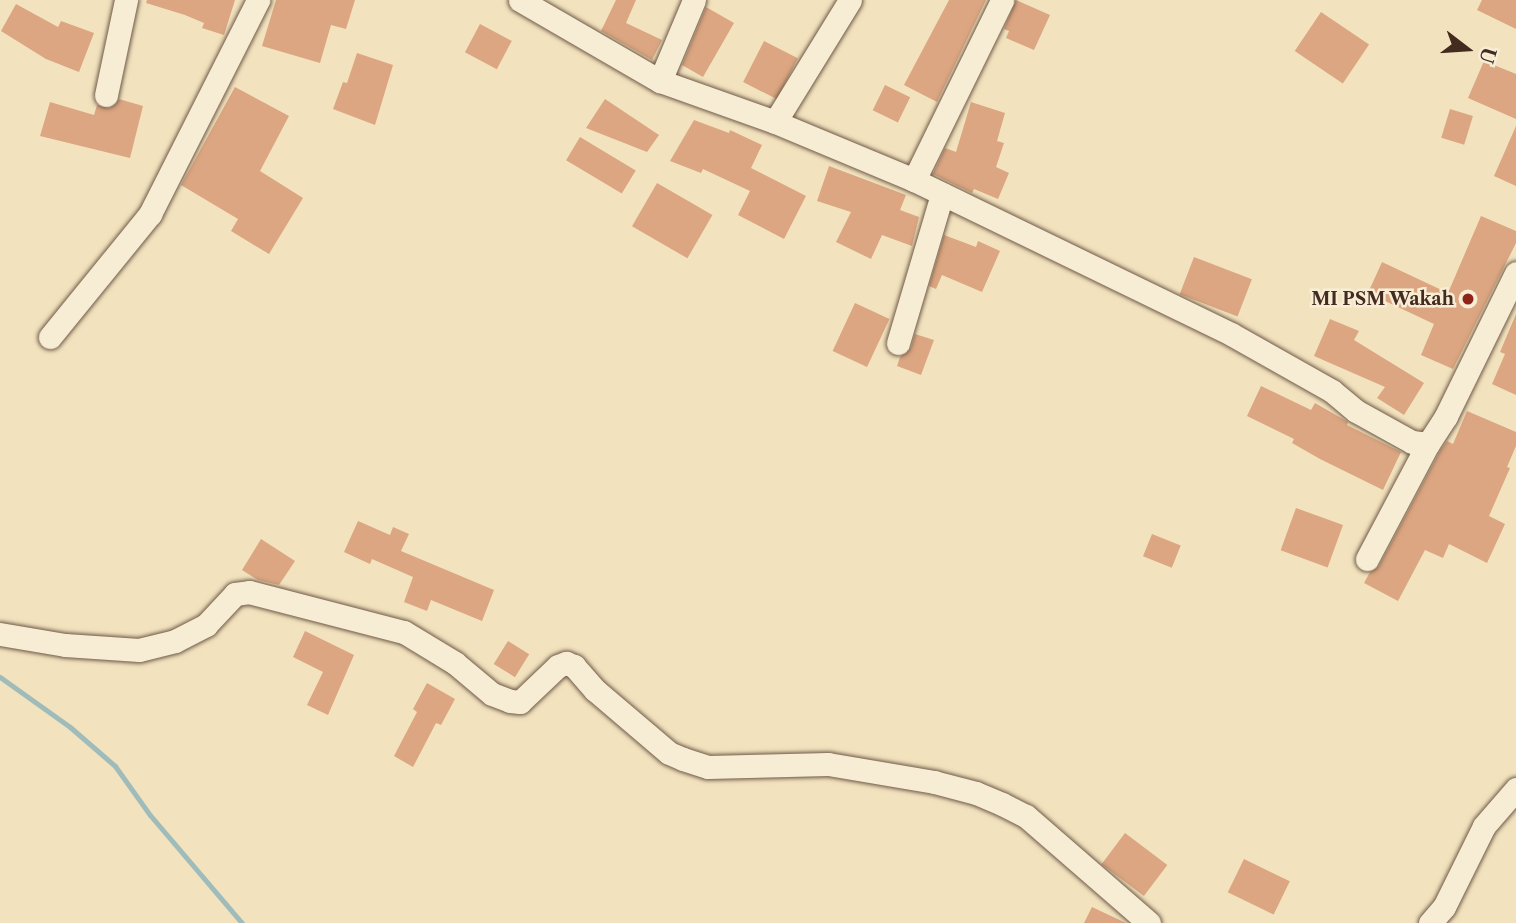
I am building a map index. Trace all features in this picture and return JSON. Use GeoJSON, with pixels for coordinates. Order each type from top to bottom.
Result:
{"type":"FeatureCollection","features":[{"type":"Feature","properties":{"kind":"street"},"geometry":{"type":"LineString","coordinates":[[106,95],[126,0]]}},
{"type":"Feature","properties":{"kind":"street"},"geometry":{"type":"LineString","coordinates":[[50,337],[150,214],[258,0]]}},
{"type":"Feature","properties":{"kind":"street"},"geometry":{"type":"LineString","coordinates":[[520,0],[550,7],[660,81],[775,122],[914,180],[1231,334],[1332,390],[1356,411],[1412,442],[1427,444]]}},
{"type":"Feature","properties":{"kind":"street"},"geometry":{"type":"LineString","coordinates":[[660,81],[694,0]]}},
{"type":"Feature","properties":{"kind":"street"},"geometry":{"type":"LineString","coordinates":[[775,122],[850,0]]}},
{"type":"Feature","properties":{"kind":"street"},"geometry":{"type":"LineString","coordinates":[[914,180],[1002,0]]}},
{"type":"Feature","properties":{"kind":"street"},"geometry":{"type":"LineString","coordinates":[[898,343],[942,194]]}},
{"type":"Feature","properties":{"kind":"street"},"geometry":{"type":"LineString","coordinates":[[1367,559],[1427,444],[1446,416],[1515,276]]}},
{"type":"Feature","properties":{"kind":"street"},"geometry":{"type":"LineString","coordinates":[[0,634],[65,645],[139,650],[176,641],[206,625],[235,594],[249,592],[404,632],[455,663],[492,694],[510,701],[520,702],[558,666],[566,663],[574,666],[595,690],[669,753],[708,767],[828,764],[934,782],[975,793],[1002,804],[1026,816],[1149,923]]}},
{"type":"Feature","properties":{"kind":"street"},"geometry":{"type":"LineString","coordinates":[[1430,923],[1444,907],[1484,826],[1516,789]]}},
{"type":"Feature","properties":{"kind":"building"},"geometry":{"type":"Polygon","coordinates":[[[147,0],[235,0],[224,35],[202,28],[204,23],[185,15],[146,3],[147,0]]]}},
{"type":"Feature","properties":{"kind":"building"},"geometry":{"type":"Polygon","coordinates":[[[276,0],[355,0],[346,29],[331,25],[320,63],[262,46],[276,0]]]}},
{"type":"Feature","properties":{"kind":"building"},"geometry":{"type":"Polygon","coordinates":[[[616,0],[636,0],[626,23],[662,40],[652,60],[601,31],[616,0]]]}},
{"type":"Feature","properties":{"kind":"building"},"geometry":{"type":"Polygon","coordinates":[[[949,0],[986,0],[937,102],[904,85],[949,0]]]}},
{"type":"Feature","properties":{"kind":"building"},"geometry":{"type":"Polygon","coordinates":[[[1016,0],[1050,15],[1034,50],[1006,38],[1009,31],[1004,29],[1016,0]]]}},
{"type":"Feature","properties":{"kind":"building"},"geometry":{"type":"Polygon","coordinates":[[[1482,0],[1516,0],[1516,29],[1477,10],[1482,0]]]}},
{"type":"Feature","properties":{"kind":"building"},"geometry":{"type":"Polygon","coordinates":[[[16,4],[58,27],[61,21],[94,33],[79,72],[46,59],[1,31],[16,4]]]}},
{"type":"Feature","properties":{"kind":"building"},"geometry":{"type":"Polygon","coordinates":[[[706,7],[734,23],[703,77],[682,65],[706,7]]]}},
{"type":"Feature","properties":{"kind":"building"},"geometry":{"type":"Polygon","coordinates":[[[1321,12],[1369,44],[1343,83],[1295,51],[1321,12]]]}},
{"type":"Feature","properties":{"kind":"building"},"geometry":{"type":"Polygon","coordinates":[[[480,24],[512,41],[497,69],[465,52],[480,24]]]}},
{"type":"Feature","properties":{"kind":"building"},"geometry":{"type":"Polygon","coordinates":[[[764,41],[798,58],[777,99],[743,82],[764,41]]]}},
{"type":"Feature","properties":{"kind":"building"},"geometry":{"type":"Polygon","coordinates":[[[357,53],[393,65],[375,125],[333,109],[343,82],[347,83],[357,53]]]}},
{"type":"Feature","properties":{"kind":"building"},"geometry":{"type":"Polygon","coordinates":[[[1484,61],[1516,74],[1516,119],[1468,98],[1484,61]]]}},
{"type":"Feature","properties":{"kind":"building"},"geometry":{"type":"Polygon","coordinates":[[[885,85],[910,97],[898,122],[873,110],[885,85]]]}},
{"type":"Feature","properties":{"kind":"building"},"geometry":{"type":"Polygon","coordinates":[[[235,87],[289,116],[260,171],[303,198],[269,254],[231,231],[238,219],[181,185],[235,87]]]}},
{"type":"Feature","properties":{"kind":"building"},"geometry":{"type":"Polygon","coordinates":[[[119,99],[143,106],[130,158],[40,136],[50,102],[94,115],[97,105],[110,108],[119,99]]]}},
{"type":"Feature","properties":{"kind":"building"},"geometry":{"type":"Polygon","coordinates":[[[605,99],[659,135],[647,152],[586,128],[605,99]]]}},
{"type":"Feature","properties":{"kind":"building"},"geometry":{"type":"Polygon","coordinates":[[[971,102],[1005,113],[997,141],[1004,143],[996,167],[1009,173],[998,199],[974,189],[972,193],[933,174],[945,148],[956,152],[971,102]]]}},
{"type":"Feature","properties":{"kind":"building"},"geometry":{"type":"Polygon","coordinates":[[[1450,109],[1473,116],[1464,145],[1441,138],[1450,109]]]}},
{"type":"Feature","properties":{"kind":"building"},"geometry":{"type":"Polygon","coordinates":[[[694,120],[729,133],[730,130],[762,145],[751,168],[806,196],[784,239],[738,215],[750,191],[703,169],[701,173],[670,161],[694,120]]]}},
{"type":"Feature","properties":{"kind":"building"},"geometry":{"type":"Polygon","coordinates":[[[1516,126],[1516,186],[1494,176],[1516,126]]]}},
{"type":"Feature","properties":{"kind":"building"},"geometry":{"type":"Polygon","coordinates":[[[580,137],[636,170],[622,194],[566,160],[580,137]]]}},
{"type":"Feature","properties":{"kind":"building"},"geometry":{"type":"Polygon","coordinates":[[[829,166],[906,195],[900,210],[919,217],[912,246],[882,235],[871,259],[836,242],[851,212],[817,201],[829,166]]]}},
{"type":"Feature","properties":{"kind":"building"},"geometry":{"type":"Polygon","coordinates":[[[657,183],[712,215],[687,258],[632,226],[657,183]]]}},
{"type":"Feature","properties":{"kind":"building","name":"MI PSM Wakah"},"geometry":{"type":"Polygon","coordinates":[[[1481,216],[1516,231],[1516,243],[1453,369],[1421,355],[1434,324],[1368,293],[1382,262],[1448,293],[1481,216]]]}},
{"type":"Feature","properties":{"kind":"building"},"geometry":{"type":"Polygon","coordinates":[[[944,235],[976,247],[978,241],[1000,251],[982,292],[942,275],[936,289],[929,286],[944,235]]]}},
{"type":"Feature","properties":{"kind":"building"},"geometry":{"type":"Polygon","coordinates":[[[1194,257],[1252,279],[1238,317],[1180,294],[1194,257]]]}},
{"type":"Feature","properties":{"kind":"building"},"geometry":{"type":"Polygon","coordinates":[[[855,303],[889,319],[867,367],[833,351],[855,303]]]}},
{"type":"Feature","properties":{"kind":"building"},"geometry":{"type":"Polygon","coordinates":[[[1516,314],[1516,395],[1492,384],[1505,354],[1500,352],[1516,314]]]}},
{"type":"Feature","properties":{"kind":"building"},"geometry":{"type":"Polygon","coordinates":[[[1330,319],[1359,331],[1354,340],[1424,383],[1404,415],[1377,398],[1385,387],[1314,356],[1330,319]]]}},
{"type":"Feature","properties":{"kind":"building"},"geometry":{"type":"Polygon","coordinates":[[[915,334],[934,340],[921,375],[897,366],[900,357],[911,348],[915,334]]]}},
{"type":"Feature","properties":{"kind":"building"},"geometry":{"type":"Polygon","coordinates":[[[1261,386],[1311,410],[1315,403],[1348,422],[1347,425],[1401,452],[1383,490],[1320,459],[1292,443],[1294,439],[1247,416],[1261,386]]]}},
{"type":"Feature","properties":{"kind":"building"},"geometry":{"type":"Polygon","coordinates":[[[1467,411],[1516,432],[1516,446],[1507,467],[1510,468],[1489,516],[1505,524],[1487,563],[1449,544],[1443,558],[1425,550],[1398,601],[1364,583],[1370,572],[1379,566],[1440,451],[1447,441],[1453,444],[1467,411]]]}},
{"type":"Feature","properties":{"kind":"building"},"geometry":{"type":"Polygon","coordinates":[[[1296,508],[1343,525],[1328,567],[1281,550],[1296,508]]]}},
{"type":"Feature","properties":{"kind":"building"},"geometry":{"type":"Polygon","coordinates":[[[358,521],[390,535],[393,527],[409,534],[401,551],[494,590],[482,621],[431,600],[427,611],[404,602],[413,577],[372,559],[370,564],[344,552],[358,521]]]}},
{"type":"Feature","properties":{"kind":"building"},"geometry":{"type":"Polygon","coordinates":[[[1152,534],[1181,546],[1172,568],[1143,556],[1152,534]]]}},
{"type":"Feature","properties":{"kind":"building"},"geometry":{"type":"Polygon","coordinates":[[[261,539],[295,561],[279,585],[258,580],[242,570],[261,539]]]}},
{"type":"Feature","properties":{"kind":"building"},"geometry":{"type":"Polygon","coordinates":[[[305,631],[354,655],[328,715],[307,705],[323,672],[293,657],[305,631]]]}},
{"type":"Feature","properties":{"kind":"building"},"geometry":{"type":"Polygon","coordinates":[[[508,641],[529,654],[515,677],[494,664],[508,641]]]}},
{"type":"Feature","properties":{"kind":"building"},"geometry":{"type":"Polygon","coordinates":[[[427,683],[455,699],[441,725],[436,723],[413,767],[394,756],[417,712],[413,709],[427,683]]]}},
{"type":"Feature","properties":{"kind":"building"},"geometry":{"type":"Polygon","coordinates":[[[1125,833],[1167,865],[1144,896],[1102,864],[1125,833]]]}},
{"type":"Feature","properties":{"kind":"building"},"geometry":{"type":"Polygon","coordinates":[[[1244,859],[1290,881],[1274,915],[1228,892],[1244,859]]]}},
{"type":"Feature","properties":{"kind":"building"},"geometry":{"type":"Polygon","coordinates":[[[1092,907],[1126,923],[1084,923],[1092,907]]]}},
{"type":"Feature","properties":{"kind":"waterway"},"geometry":{"type":"LineString","coordinates":[[0,677],[70,727],[115,766],[150,815],[242,923]]}},
{"type":"Feature","properties":{"kind":"place","name":"MI PSM Wakah"},"geometry":{"type":"Point","coordinates":[1468,299]}}]}
